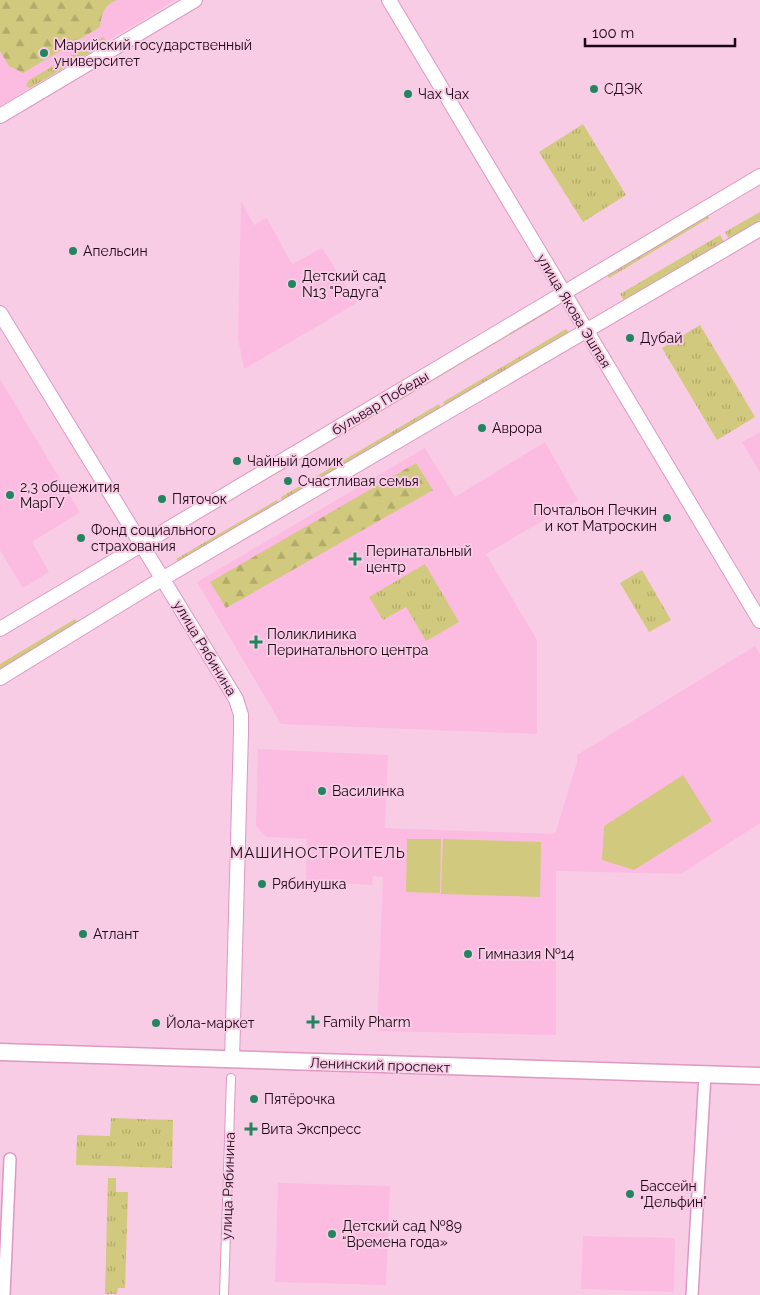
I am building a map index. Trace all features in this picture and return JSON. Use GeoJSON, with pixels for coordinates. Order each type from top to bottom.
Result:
{"type":"FeatureCollection","features":[{"type":"Feature","properties":{"kind":"main road","name":"Ленинский проспект"},"geometry":{"type":"LineString","coordinates":[[0,1052],[760,1076]]}},
{"type":"Feature","properties":{"kind":"street"},"geometry":{"type":"LineString","coordinates":[[0,116],[195,0]]}},
{"type":"Feature","properties":{"kind":"street","name":"улица Якова Эшпая"},"geometry":{"type":"LineString","coordinates":[[389,0],[760,621]]}},
{"type":"Feature","properties":{"kind":"street","name":"бульвар Победы"},"geometry":{"type":"LineString","coordinates":[[0,629],[760,176]]}},
{"type":"Feature","properties":{"kind":"street"},"geometry":{"type":"LineString","coordinates":[[0,678],[163,578],[760,229]]}},
{"type":"Feature","properties":{"kind":"street","name":"улица Рябинина"},"geometry":{"type":"LineString","coordinates":[[0,313],[236,699],[241,715],[232,1060]]}},
{"type":"Feature","properties":{"kind":"street"},"geometry":{"type":"LineString","coordinates":[[692,1295],[705,1074]]}},
{"type":"Feature","properties":{"kind":"street","name":"улица Рябинина"},"geometry":{"type":"LineString","coordinates":[[224,1295],[231,1078]]}},
{"type":"Feature","properties":{"kind":"street"},"geometry":{"type":"LineString","coordinates":[[4,1295],[10,1159]]}},
{"type":"Feature","properties":{"kind":"shaded area","name":"Марийский государственный университет"},"geometry":{"type":"Polygon","coordinates":[[[0,0],[175,0],[0,106],[0,0]]]}},
{"type":"Feature","properties":{"kind":"shaded area","name":"Детский сад N13 \"Радуга\""},"geometry":{"type":"Polygon","coordinates":[[[241,201],[254,225],[267,218],[292,264],[322,248],[357,303],[244,369],[238,338],[241,201]]]}},
{"type":"Feature","properties":{"kind":"shaded area"},"geometry":{"type":"Polygon","coordinates":[[[0,379],[80,512],[32,542],[49,572],[23,588],[0,550],[0,379]]]}},
{"type":"Feature","properties":{"kind":"shaded area"},"geometry":{"type":"Polygon","coordinates":[[[760,432],[760,472],[742,442],[760,432]]]}},
{"type":"Feature","properties":{"kind":"shaded area"},"geometry":{"type":"Polygon","coordinates":[[[545,442],[578,500],[486,554],[537,640],[537,734],[281,724],[197,582],[425,448],[455,497],[545,442]]]}},
{"type":"Feature","properties":{"kind":"shaded area"},"geometry":{"type":"Polygon","coordinates":[[[755,646],[760,654],[760,823],[681,874],[556,871],[556,1035],[377,1031],[383,877],[373,876],[372,885],[306,881],[307,839],[266,837],[256,826],[258,749],[388,755],[385,828],[555,834],[577,762],[577,755],[755,646]]]}},
{"type":"Feature","properties":{"kind":"shaded area","name":"Детский сад №89 “Времена года»"},"geometry":{"type":"Polygon","coordinates":[[[278,1183],[390,1186],[386,1285],[275,1282],[278,1183]]]}},
{"type":"Feature","properties":{"kind":"shaded area"},"geometry":{"type":"Polygon","coordinates":[[[583,1236],[675,1238],[674,1292],[581,1289],[583,1236]]]}},
{"type":"Feature","properties":{"kind":"green space"},"geometry":{"type":"Polygon","coordinates":[[[0,0],[117,0],[104,10],[100,27],[23,73],[9,66],[0,51],[0,0]]]}},
{"type":"Feature","properties":{"kind":"green space"},"geometry":{"type":"Polygon","coordinates":[[[103,37],[106,40],[105,44],[30,88],[26,86],[29,80],[103,37]]]}},
{"type":"Feature","properties":{"kind":"green space"},"geometry":{"type":"Polygon","coordinates":[[[583,124],[626,195],[583,222],[539,152],[583,124]]]}},
{"type":"Feature","properties":{"kind":"green space"},"geometry":{"type":"Polygon","coordinates":[[[705,212],[709,218],[609,278],[605,271],[705,212]]]}},
{"type":"Feature","properties":{"kind":"green space"},"geometry":{"type":"Polygon","coordinates":[[[760,212],[760,220],[729,239],[725,232],[760,212]]]}},
{"type":"Feature","properties":{"kind":"green space"},"geometry":{"type":"Polygon","coordinates":[[[720,235],[724,242],[624,300],[620,294],[720,235]]]}},
{"type":"Feature","properties":{"kind":"green space"},"geometry":{"type":"Polygon","coordinates":[[[552,303],[555,308],[269,478],[266,473],[552,303]]]}},
{"type":"Feature","properties":{"kind":"green space"},"geometry":{"type":"Polygon","coordinates":[[[700,325],[755,417],[717,440],[662,348],[700,325]]]}},
{"type":"Feature","properties":{"kind":"green space"},"geometry":{"type":"Polygon","coordinates":[[[566,329],[569,333],[445,406],[443,402],[566,329]]]}},
{"type":"Feature","properties":{"kind":"green space"},"geometry":{"type":"Polygon","coordinates":[[[439,404],[441,409],[283,502],[281,497],[439,404]]]}},
{"type":"Feature","properties":{"kind":"green space"},"geometry":{"type":"Polygon","coordinates":[[[416,463],[433,490],[226,608],[210,582],[416,463]]]}},
{"type":"Feature","properties":{"kind":"green space"},"geometry":{"type":"Polygon","coordinates":[[[277,500],[279,504],[179,564],[176,559],[277,500]]]}},
{"type":"Feature","properties":{"kind":"green space"},"geometry":{"type":"Polygon","coordinates":[[[425,564],[459,622],[426,641],[406,607],[383,620],[369,597],[425,564]]]}},
{"type":"Feature","properties":{"kind":"green space"},"geometry":{"type":"Polygon","coordinates":[[[642,570],[671,620],[649,632],[620,583],[642,570]]]}},
{"type":"Feature","properties":{"kind":"green space"},"geometry":{"type":"Polygon","coordinates":[[[75,619],[79,625],[0,672],[0,664],[75,619]]]}},
{"type":"Feature","properties":{"kind":"green space"},"geometry":{"type":"Polygon","coordinates":[[[683,775],[712,821],[634,870],[602,860],[604,826],[683,775]]]}},
{"type":"Feature","properties":{"kind":"green space"},"geometry":{"type":"Polygon","coordinates":[[[407,839],[441,839],[440,893],[406,892],[407,839]]]}},
{"type":"Feature","properties":{"kind":"green space"},"geometry":{"type":"Polygon","coordinates":[[[443,839],[541,842],[540,897],[441,894],[443,839]]]}},
{"type":"Feature","properties":{"kind":"green space"},"geometry":{"type":"Polygon","coordinates":[[[111,1118],[173,1120],[172,1168],[76,1165],[77,1135],[110,1136],[111,1118]]]}},
{"type":"Feature","properties":{"kind":"green space"},"geometry":{"type":"Polygon","coordinates":[[[108,1178],[116,1178],[116,1192],[128,1192],[125,1288],[118,1288],[117,1294],[105,1294],[108,1178]]]}},
{"type":"Feature","properties":{"kind":"place","name":"Марийский государственный университет"},"geometry":{"type":"Point","coordinates":[44,53]}},
{"type":"Feature","properties":{"kind":"place","name":"СДЭК"},"geometry":{"type":"Point","coordinates":[594,89]}},
{"type":"Feature","properties":{"kind":"place","name":"Чах Чах"},"geometry":{"type":"Point","coordinates":[408,94]}},
{"type":"Feature","properties":{"kind":"place","name":"Апельсин"},"geometry":{"type":"Point","coordinates":[73,251]}},
{"type":"Feature","properties":{"kind":"place","name":"Детский сад N13 \"Радуга\""},"geometry":{"type":"Point","coordinates":[292,284]}},
{"type":"Feature","properties":{"kind":"place","name":"Дубай"},"geometry":{"type":"Point","coordinates":[630,338]}},
{"type":"Feature","properties":{"kind":"place","name":"Аврора"},"geometry":{"type":"Point","coordinates":[482,428]}},
{"type":"Feature","properties":{"kind":"place","name":"Чайный домик"},"geometry":{"type":"Point","coordinates":[237,461]}},
{"type":"Feature","properties":{"kind":"place","name":"Счастливая семья"},"geometry":{"type":"Point","coordinates":[288,481]}},
{"type":"Feature","properties":{"kind":"place","name":"2,3 общежития МарГУ"},"geometry":{"type":"Point","coordinates":[10,495]}},
{"type":"Feature","properties":{"kind":"place","name":"Пяточок"},"geometry":{"type":"Point","coordinates":[162,499]}},
{"type":"Feature","properties":{"kind":"place","name":"Почтальон Печкин и кот Матроскин"},"geometry":{"type":"Point","coordinates":[667,518]}},
{"type":"Feature","properties":{"kind":"place","name":"Фонд социального страхования"},"geometry":{"type":"Point","coordinates":[81,538]}},
{"type":"Feature","properties":{"kind":"place","name":"Перинатальный центр"},"geometry":{"type":"Point","coordinates":[355,559]}},
{"type":"Feature","properties":{"kind":"place","name":"Поликлиника Перинатального центра"},"geometry":{"type":"Point","coordinates":[256,642]}},
{"type":"Feature","properties":{"kind":"place","name":"Василинка"},"geometry":{"type":"Point","coordinates":[322,791]}},
{"type":"Feature","properties":{"kind":"place","name":"Рябинушка"},"geometry":{"type":"Point","coordinates":[262,884]}},
{"type":"Feature","properties":{"kind":"place","name":"Атлант"},"geometry":{"type":"Point","coordinates":[83,934]}},
{"type":"Feature","properties":{"kind":"place","name":"Гимназия №14"},"geometry":{"type":"Point","coordinates":[468,954]}},
{"type":"Feature","properties":{"kind":"place","name":"Family Pharm"},"geometry":{"type":"Point","coordinates":[313,1022]}},
{"type":"Feature","properties":{"kind":"place","name":"Йола-маркет"},"geometry":{"type":"Point","coordinates":[156,1023]}},
{"type":"Feature","properties":{"kind":"place","name":"Пятёрочка"},"geometry":{"type":"Point","coordinates":[254,1099]}},
{"type":"Feature","properties":{"kind":"place","name":"Вита Экспресс"},"geometry":{"type":"Point","coordinates":[251,1129]}},
{"type":"Feature","properties":{"kind":"place","name":"Бассейн \"Дельфин\""},"geometry":{"type":"Point","coordinates":[630,1194]}},
{"type":"Feature","properties":{"kind":"place","name":"Детский сад №89 “Времена года»"},"geometry":{"type":"Point","coordinates":[332,1234]}},
{"type":"Feature","properties":{"kind":"district","name":"МАШИНОСТРОИТЕЛЬ"},"geometry":{"type":"Point","coordinates":[318,853]}}]}
